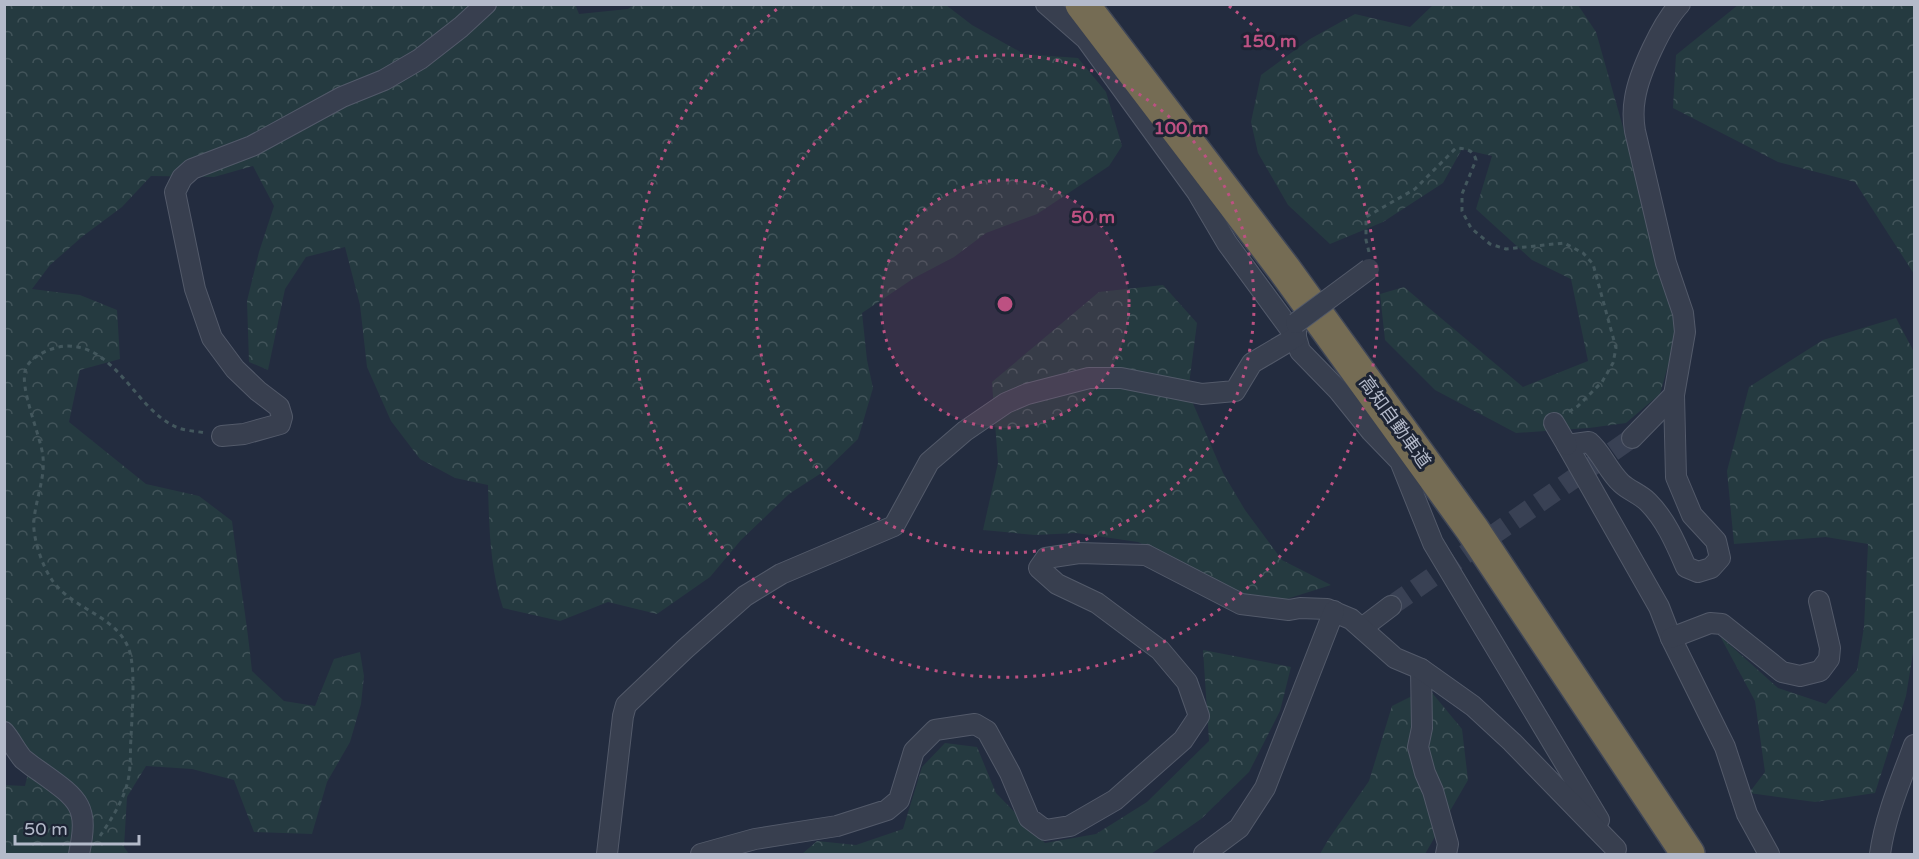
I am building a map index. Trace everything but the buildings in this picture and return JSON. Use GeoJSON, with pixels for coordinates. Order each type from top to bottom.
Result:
{"type":"FeatureCollection","features":[{"type":"Feature","properties":{"kind":"highway","name":"高知自動車道"},"geometry":{"type":"LineString","coordinates":[[1082,4],[1284,269],[1472,529],[1688,855]]}},
{"type":"Feature","properties":{"kind":"highway","name":"高知自動車道"},"geometry":{"type":"LineString","coordinates":[[1100,4],[1358,346],[1477,509],[1599,689],[1704,855]]}},
{"type":"Feature","properties":{"kind":"street"},"geometry":{"type":"LineString","coordinates":[[222,436],[244,434],[280,424],[282,417],[279,406],[258,391],[235,369],[212,338],[195,290],[174,192],[182,178],[192,169],[252,146],[342,97],[384,80],[420,59],[486,4]]}},
{"type":"Feature","properties":{"kind":"street"},"geometry":{"type":"LineString","coordinates":[[1046,4],[1086,39],[1197,192],[1227,243],[1296,330],[1300,351],[1338,390],[1371,431],[1400,461],[1433,543],[1617,852]]}},
{"type":"Feature","properties":{"kind":"street"},"geometry":{"type":"LineString","coordinates":[[1567,445],[1589,442],[1595,447],[1620,483],[1646,500],[1660,516],[1674,539],[1686,567],[1698,572],[1711,568],[1720,558],[1716,541],[1692,514],[1676,477],[1674,395],[1685,332],[1683,314],[1666,263],[1635,131],[1633,113],[1635,95],[1662,28],[1680,4]]}},
{"type":"Feature","properties":{"kind":"street"},"geometry":{"type":"LineString","coordinates":[[607,855],[623,716],[627,705],[745,596],[781,574],[894,526],[929,462],[965,431],[1006,403],[1027,394],[1089,378],[1121,378],[1202,394],[1235,391],[1252,363],[1296,330],[1369,268]]}},
{"type":"Feature","properties":{"kind":"street"},"geometry":{"type":"LineString","coordinates":[[1632,438],[1674,395]]}},
{"type":"Feature","properties":{"kind":"street"},"geometry":{"type":"LineString","coordinates":[[1554,423],[1659,607],[1671,638],[1725,747],[1747,814],[1769,855]]}},
{"type":"Feature","properties":{"kind":"street"},"geometry":{"type":"LineString","coordinates":[[701,855],[755,839],[837,826],[887,810],[899,800],[914,751],[936,730],[975,724],[987,731],[1010,773],[1029,818],[1045,830],[1070,826],[1114,800],[1183,740],[1199,716],[1187,682],[1160,650],[1097,603],[1057,584],[1039,568],[1046,558],[1079,553],[1146,555],[1241,604],[1289,610],[1327,609],[1351,619],[1395,658],[1421,669],[1473,706],[1512,742],[1617,852]]}},
{"type":"Feature","properties":{"kind":"street"},"geometry":{"type":"LineString","coordinates":[[1671,638],[1710,624],[1722,624],[1782,672],[1800,676],[1820,671],[1829,659],[1830,648],[1819,601]]}},
{"type":"Feature","properties":{"kind":"street"},"geometry":{"type":"LineString","coordinates":[[1362,628],[1390,606]]}},
{"type":"Feature","properties":{"kind":"street"},"geometry":{"type":"LineString","coordinates":[[1204,855],[1239,828],[1264,788],[1334,611]]}},
{"type":"Feature","properties":{"kind":"street"},"geometry":{"type":"LineString","coordinates":[[1421,669],[1422,728],[1418,747],[1448,844],[1446,855]]}},
{"type":"Feature","properties":{"kind":"street"},"geometry":{"type":"LineString","coordinates":[[4,732],[23,759],[76,800],[81,811],[87,850]]}},
{"type":"Feature","properties":{"kind":"street"},"geometry":{"type":"LineString","coordinates":[[1880,855],[1882,841],[1907,787],[1914,745]]}},
{"type":"Feature","properties":{"kind":"path"},"geometry":{"type":"LineString","coordinates":[[1369,268],[1372,261],[1366,240],[1366,217],[1415,189],[1456,148],[1468,149],[1476,160],[1462,194],[1462,211],[1471,228],[1490,244],[1506,249],[1564,243],[1583,253],[1593,264],[1616,348],[1613,363],[1602,382],[1578,406],[1554,423]]}},
{"type":"Feature","properties":{"kind":"path"},"geometry":{"type":"LineString","coordinates":[[87,850],[117,808],[129,776],[131,658],[125,637],[70,599],[52,580],[40,555],[33,522],[43,472],[43,455],[24,377],[26,367],[41,353],[67,346],[89,349],[113,368],[153,411],[175,427],[222,436]]}},
{"type":"Feature","properties":{"kind":"green space"},"geometry":{"type":"Polygon","coordinates":[[[575,4],[579,14],[628,9],[635,4],[946,5],[972,25],[1024,54],[1078,58],[1106,92],[1122,146],[1109,166],[1037,214],[986,233],[954,257],[914,278],[862,313],[867,360],[873,388],[858,439],[826,470],[789,494],[741,540],[710,577],[657,614],[608,602],[560,621],[503,608],[493,563],[488,485],[455,478],[420,459],[391,421],[367,367],[360,305],[345,247],[306,257],[285,289],[268,370],[249,362],[247,301],[259,252],[274,206],[253,166],[214,177],[151,176],[122,207],[83,236],[50,265],[32,289],[80,295],[117,310],[120,359],[80,370],[69,422],[146,484],[199,496],[232,521],[252,671],[284,701],[315,706],[334,659],[360,652],[364,676],[361,704],[350,742],[327,782],[312,834],[254,832],[234,780],[192,769],[146,766],[127,797],[124,847],[129,854],[5,854],[4,785],[25,786],[32,756],[4,732],[5,5],[575,4]]]}},
{"type":"Feature","properties":{"kind":"green space"},"geometry":{"type":"Polygon","coordinates":[[[1433,5],[1578,5],[1596,32],[1674,307],[1674,344],[1660,394],[1626,423],[1516,433],[1435,390],[1385,340],[1380,294],[1404,287],[1523,387],[1588,361],[1571,279],[1532,260],[1476,209],[1492,156],[1462,149],[1443,183],[1383,222],[1330,244],[1288,205],[1258,153],[1251,122],[1261,75],[1310,39],[1355,14],[1410,27],[1433,5]]]}},
{"type":"Feature","properties":{"kind":"green space"},"geometry":{"type":"Polygon","coordinates":[[[1738,5],[1914,5],[1914,274],[1855,182],[1778,162],[1673,108],[1676,55],[1738,5]]]}},
{"type":"Feature","properties":{"kind":"green space"},"geometry":{"type":"Polygon","coordinates":[[[1163,285],[1197,323],[1188,392],[1223,473],[1245,510],[1282,560],[1331,585],[1268,605],[1138,542],[1076,533],[1035,535],[983,530],[998,463],[992,382],[1099,292],[1163,285]]]}},
{"type":"Feature","properties":{"kind":"green space"},"geometry":{"type":"Polygon","coordinates":[[[1896,318],[1914,352],[1914,647],[1906,696],[1875,793],[1815,802],[1749,793],[1765,772],[1755,701],[1720,636],[1778,688],[1826,704],[1857,670],[1864,627],[1868,544],[1826,537],[1734,544],[1727,471],[1749,387],[1823,340],[1896,318]]]}},
{"type":"Feature","properties":{"kind":"green space"},"geometry":{"type":"Polygon","coordinates":[[[1203,650],[1291,667],[1280,711],[1249,772],[1201,819],[1151,854],[802,854],[817,841],[856,845],[903,829],[922,767],[945,743],[977,747],[996,793],[1045,843],[1096,834],[1147,802],[1209,741],[1203,650]]]}},
{"type":"Feature","properties":{"kind":"green space"},"geometry":{"type":"Polygon","coordinates":[[[1428,688],[1462,729],[1468,780],[1425,854],[1320,854],[1369,781],[1392,706],[1428,688]]]}},
{"type":"Feature","properties":{"kind":"tunnel"},"geometry":{"type":"LineString","coordinates":[[1391,606],[1632,438]]}}]}
